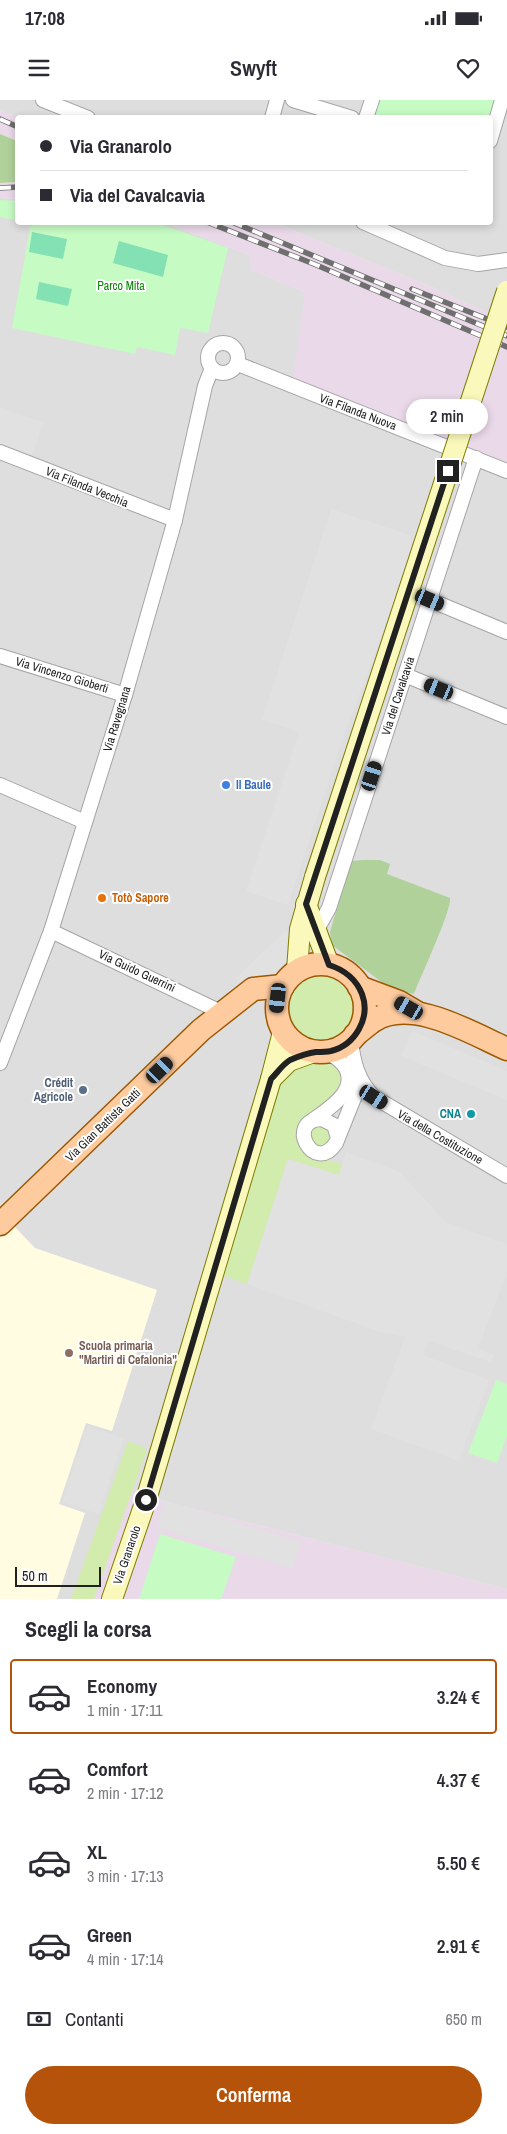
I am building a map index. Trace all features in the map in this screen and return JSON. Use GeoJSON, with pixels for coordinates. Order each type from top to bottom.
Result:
{"type":"FeatureCollection","features":[{"type":"Feature","properties":{"kind":"main road","name":"Via del Cavalcavia"},"geometry":{"type":"LineString","coordinates":[[290,978],[306,904],[507,291]]}},
{"type":"Feature","properties":{"kind":"main road"},"geometry":{"type":"LineString","coordinates":[[306,904],[315,933],[329,965]]}},
{"type":"Feature","properties":{"kind":"main road"},"geometry":{"type":"LineString","coordinates":[[419,1014],[399,1002],[359,986],[346,973],[329,965],[311,966],[290,978],[278,998],[277,1010],[281,1027],[296,1045],[317,1052],[331,1051],[342,1047],[374,1020],[390,1014],[419,1014],[436,1018],[507,1049]]}},
{"type":"Feature","properties":{"kind":"main road","name":"Via Gian Battista Gatti"},"geometry":{"type":"LineString","coordinates":[[2,1222],[201,1030],[253,989],[290,978]]}},
{"type":"Feature","properties":{"kind":"main road"},"geometry":{"type":"LineString","coordinates":[[353,1038],[362,1024],[365,1012],[364,999],[359,986]]}},
{"type":"Feature","properties":{"kind":"main road","name":"Via Gian Battista Gatti"},"geometry":{"type":"LineString","coordinates":[[223,1013],[238,1007],[252,1006],[267,1010],[281,1027]]}},
{"type":"Feature","properties":{"kind":"main road","name":"Via Granarolo"},"geometry":{"type":"LineString","coordinates":[[112,1599],[146,1500],[271,1079],[281,1027]]}},
{"type":"Feature","properties":{"kind":"main road","name":"Via Granarolo"},"geometry":{"type":"LineString","coordinates":[[271,1079],[289,1061],[317,1052]]}},
{"type":"Feature","properties":{"kind":"street"},"geometry":{"type":"LineString","coordinates":[[43,100],[80,115]]}},
{"type":"Feature","properties":{"kind":"street"},"geometry":{"type":"LineString","coordinates":[[273,115],[277,100]]}},
{"type":"Feature","properties":{"kind":"street"},"geometry":{"type":"LineString","coordinates":[[367,115],[372,100]]}},
{"type":"Feature","properties":{"kind":"street"},"geometry":{"type":"LineString","coordinates":[[493,131],[502,100]]}},
{"type":"Feature","properties":{"kind":"street"},"geometry":{"type":"LineString","coordinates":[[299,101],[343,115]]}},
{"type":"Feature","properties":{"kind":"street"},"geometry":{"type":"LineString","coordinates":[[370,225],[445,258],[478,264],[507,260]]}},
{"type":"Feature","properties":{"kind":"street","name":"Via Ravegnana"},"geometry":{"type":"LineString","coordinates":[[0,1063],[51,931],[124,695],[175,520],[205,386],[212,368],[208,359],[210,350],[218,343],[228,343],[236,349],[239,359],[238,364]]}},
{"type":"Feature","properties":{"kind":"street"},"geometry":{"type":"LineString","coordinates":[[212,368],[216,372],[226,373],[238,364]]}},
{"type":"Feature","properties":{"kind":"street","name":"Via Filanda Nuova"},"geometry":{"type":"LineString","coordinates":[[238,364],[507,470]]}},
{"type":"Feature","properties":{"kind":"street","name":"Via Filanda Vecchia"},"geometry":{"type":"LineString","coordinates":[[0,452],[175,520]]}},
{"type":"Feature","properties":{"kind":"street","name":"Via del Cavalcavia"},"geometry":{"type":"LineString","coordinates":[[315,933],[329,908],[476,458]]}},
{"type":"Feature","properties":{"kind":"street"},"geometry":{"type":"LineString","coordinates":[[430,600],[507,632]]}},
{"type":"Feature","properties":{"kind":"street","name":"Via Vincenzo Gioberti"},"geometry":{"type":"LineString","coordinates":[[0,656],[124,695]]}},
{"type":"Feature","properties":{"kind":"street"},"geometry":{"type":"LineString","coordinates":[[405,675],[507,717]]}},
{"type":"Feature","properties":{"kind":"street"},"geometry":{"type":"LineString","coordinates":[[0,785],[85,822]]}},
{"type":"Feature","properties":{"kind":"street","name":"Via Guido Guerrini"},"geometry":{"type":"LineString","coordinates":[[51,931],[223,1013]]}},
{"type":"Feature","properties":{"kind":"street","name":"Via della Costituzione"},"geometry":{"type":"LineString","coordinates":[[313,1120],[306,1127],[304,1142],[311,1150],[320,1153],[330,1150],[338,1138],[358,1088],[353,1038]]}},
{"type":"Feature","properties":{"kind":"street"},"geometry":{"type":"LineString","coordinates":[[313,1120],[342,1099],[348,1087],[348,1073],[337,1058],[329,1053],[317,1052]]}},
{"type":"Feature","properties":{"kind":"street","name":"Via della Costituzione"},"geometry":{"type":"LineString","coordinates":[[357,1072],[365,1088],[374,1097],[507,1176]]}},
{"type":"Feature","properties":{"kind":"street"},"geometry":{"type":"LineString","coordinates":[[352,1104],[362,1096],[374,1097]]}},
{"type":"Feature","properties":{"kind":"street"},"geometry":{"type":"LineString","coordinates":[[313,1120],[322,1119],[331,1122],[336,1129],[338,1138]]}},
{"type":"Feature","properties":{"kind":"shaded area"},"geometry":{"type":"Polygon","coordinates":[[[0,100],[507,100],[507,311],[484,311],[427,285],[279,225],[493,225],[493,115],[15,116],[0,110],[0,100]]]}},
{"type":"Feature","properties":{"kind":"shaded area"},"geometry":{"type":"Polygon","coordinates":[[[0,110],[15,115],[15,140],[0,134],[0,110]]]}},
{"type":"Feature","properties":{"kind":"shaded area"},"geometry":{"type":"Polygon","coordinates":[[[15,182],[15,199],[0,198],[0,183],[15,182]]]}},
{"type":"Feature","properties":{"kind":"shaded area"},"geometry":{"type":"Polygon","coordinates":[[[0,198],[15,199],[15,225],[171,225],[250,255],[252,270],[305,292],[402,421],[507,465],[507,1589],[128,1492],[93,1599],[0,1599],[0,198]]]}},
{"type":"Feature","properties":{"kind":"shaded area"},"geometry":{"type":"Polygon","coordinates":[[[171,225],[279,225],[427,285],[484,311],[507,311],[507,465],[293,378],[305,292],[251,270],[250,255],[171,225]]]}},
{"type":"Feature","properties":{"kind":"shaded area"},"geometry":{"type":"Polygon","coordinates":[[[0,407],[44,423],[31,458],[0,446],[0,407]]]}},
{"type":"Feature","properties":{"kind":"shaded area"},"geometry":{"type":"Polygon","coordinates":[[[331,509],[410,535],[412,555],[341,743],[288,905],[246,891],[299,732],[262,720],[331,509]]]}},
{"type":"Feature","properties":{"kind":"shaded area"},"geometry":{"type":"Polygon","coordinates":[[[286,930],[294,939],[291,957],[269,978],[245,987],[236,978],[286,930]]]}},
{"type":"Feature","properties":{"kind":"shaded area"},"geometry":{"type":"Polygon","coordinates":[[[412,1031],[507,1071],[507,1100],[401,1056],[412,1031]]]}},
{"type":"Feature","properties":{"kind":"shaded area"},"geometry":{"type":"Polygon","coordinates":[[[346,1152],[400,1172],[445,1222],[507,1244],[507,1272],[478,1348],[494,1355],[491,1362],[429,1341],[423,1355],[489,1380],[459,1461],[371,1429],[405,1337],[383,1333],[247,1284],[288,1159],[339,1175],[346,1152]]]}},
{"type":"Feature","properties":{"kind":"shaded area","name":"Scuola primaria \"Martiri di Cefalonia\""},"geometry":{"type":"Polygon","coordinates":[[[13,1225],[35,1248],[157,1290],[112,1431],[86,1423],[59,1504],[85,1513],[57,1599],[0,1599],[0,1237],[13,1225]]]}},
{"type":"Feature","properties":{"kind":"shaded area"},"geometry":{"type":"Polygon","coordinates":[[[87,1426],[124,1438],[99,1514],[62,1502],[87,1426]]]}},
{"type":"Feature","properties":{"kind":"shaded area"},"geometry":{"type":"Polygon","coordinates":[[[128,1492],[507,1589],[507,1599],[93,1599],[128,1492]]]}},
{"type":"Feature","properties":{"kind":"shaded area"},"geometry":{"type":"Polygon","coordinates":[[[165,1501],[301,1542],[293,1569],[157,1528],[165,1501]]]}},
{"type":"Feature","properties":{"kind":"green space"},"geometry":{"type":"Polygon","coordinates":[[[376,100],[497,100],[491,115],[372,115],[376,100]]]}},
{"type":"Feature","properties":{"kind":"green space"},"geometry":{"type":"Polygon","coordinates":[[[0,134],[15,140],[15,182],[0,183],[0,134]]]}},
{"type":"Feature","properties":{"kind":"green space"},"geometry":{"type":"Polygon","coordinates":[[[0,200],[15,201],[15,220],[0,217],[0,200]]]}},
{"type":"Feature","properties":{"kind":"green space","name":"Parco Mita"},"geometry":{"type":"Polygon","coordinates":[[[31,225],[163,225],[228,248],[208,333],[180,328],[175,355],[137,347],[135,354],[12,328],[31,225]]]}},
{"type":"Feature","properties":{"kind":"green space"},"geometry":{"type":"Polygon","coordinates":[[[32,232],[67,239],[63,259],[29,252],[32,232]]]}},
{"type":"Feature","properties":{"kind":"green space"},"geometry":{"type":"Polygon","coordinates":[[[119,241],[168,255],[163,277],[113,263],[119,241]]]}},
{"type":"Feature","properties":{"kind":"green space"},"geometry":{"type":"Polygon","coordinates":[[[39,282],[72,289],[68,306],[36,299],[39,282]]]}},
{"type":"Feature","properties":{"kind":"green space"},"geometry":{"type":"Polygon","coordinates":[[[380,860],[390,864],[387,874],[450,898],[446,916],[414,994],[391,989],[332,945],[330,932],[351,861],[380,860]]]}},
{"type":"Feature","properties":{"kind":"green space"},"geometry":{"type":"Polygon","coordinates":[[[315,975],[327,975],[339,980],[349,990],[354,1002],[352,1021],[339,1036],[327,1041],[315,1041],[303,1036],[293,1026],[288,1014],[288,1002],[293,990],[303,980],[315,975]]]}},
{"type":"Feature","properties":{"kind":"green space"},"geometry":{"type":"Polygon","coordinates":[[[321,1060],[330,1062],[340,1070],[344,1086],[303,1124],[319,1157],[342,1164],[339,1175],[288,1159],[247,1284],[218,1274],[279,1083],[302,1062],[321,1060]]]}},
{"type":"Feature","properties":{"kind":"green space"},"geometry":{"type":"Polygon","coordinates":[[[328,1125],[333,1141],[317,1149],[307,1133],[311,1126],[328,1125]]]}},
{"type":"Feature","properties":{"kind":"green space"},"geometry":{"type":"Polygon","coordinates":[[[496,1380],[507,1384],[507,1436],[497,1463],[468,1453],[496,1380]]]}},
{"type":"Feature","properties":{"kind":"green space"},"geometry":{"type":"Polygon","coordinates":[[[128,1441],[147,1449],[94,1599],[71,1599],[128,1441]]]}},
{"type":"Feature","properties":{"kind":"green space"},"geometry":{"type":"Polygon","coordinates":[[[160,1534],[236,1557],[221,1599],[139,1599],[160,1534]]]}},
{"type":"Feature","properties":{"kind":"railway"},"geometry":{"type":"LineString","coordinates":[[0,119],[15,126]]}},
{"type":"Feature","properties":{"kind":"railway"},"geometry":{"type":"LineString","coordinates":[[0,188],[15,187]]}},
{"type":"Feature","properties":{"kind":"railway"},"geometry":{"type":"LineString","coordinates":[[215,225],[314,264],[507,347]]}},
{"type":"Feature","properties":{"kind":"railway"},"geometry":{"type":"LineString","coordinates":[[239,225],[507,336]]}},
{"type":"Feature","properties":{"kind":"railway"},"geometry":{"type":"LineString","coordinates":[[412,289],[507,327]]}},
{"type":"Feature","properties":{"kind":"place","name":"Il Baule"},"geometry":{"type":"Point","coordinates":[226,785]}},
{"type":"Feature","properties":{"kind":"place","name":"Totò Sapore"},"geometry":{"type":"Point","coordinates":[102,898]}},
{"type":"Feature","properties":{"kind":"place","name":"Crédit Agricole"},"geometry":{"type":"Point","coordinates":[83,1090]}},
{"type":"Feature","properties":{"kind":"place","name":"CNA"},"geometry":{"type":"Point","coordinates":[471,1114]}},
{"type":"Feature","properties":{"kind":"place","name":"Scuola primaria \"Martiri di Cefalonia\""},"geometry":{"type":"Point","coordinates":[69,1353]}},
{"type":"Feature","properties":{"kind":"route"},"geometry":{"type":"LineString","coordinates":[[146,1500],[271,1079],[289,1061],[314,1052],[331,1051],[342,1047],[355,1036],[362,1024],[365,1012],[364,999],[359,986],[346,973],[329,965],[315,933],[306,904],[448,471]]}}]}
